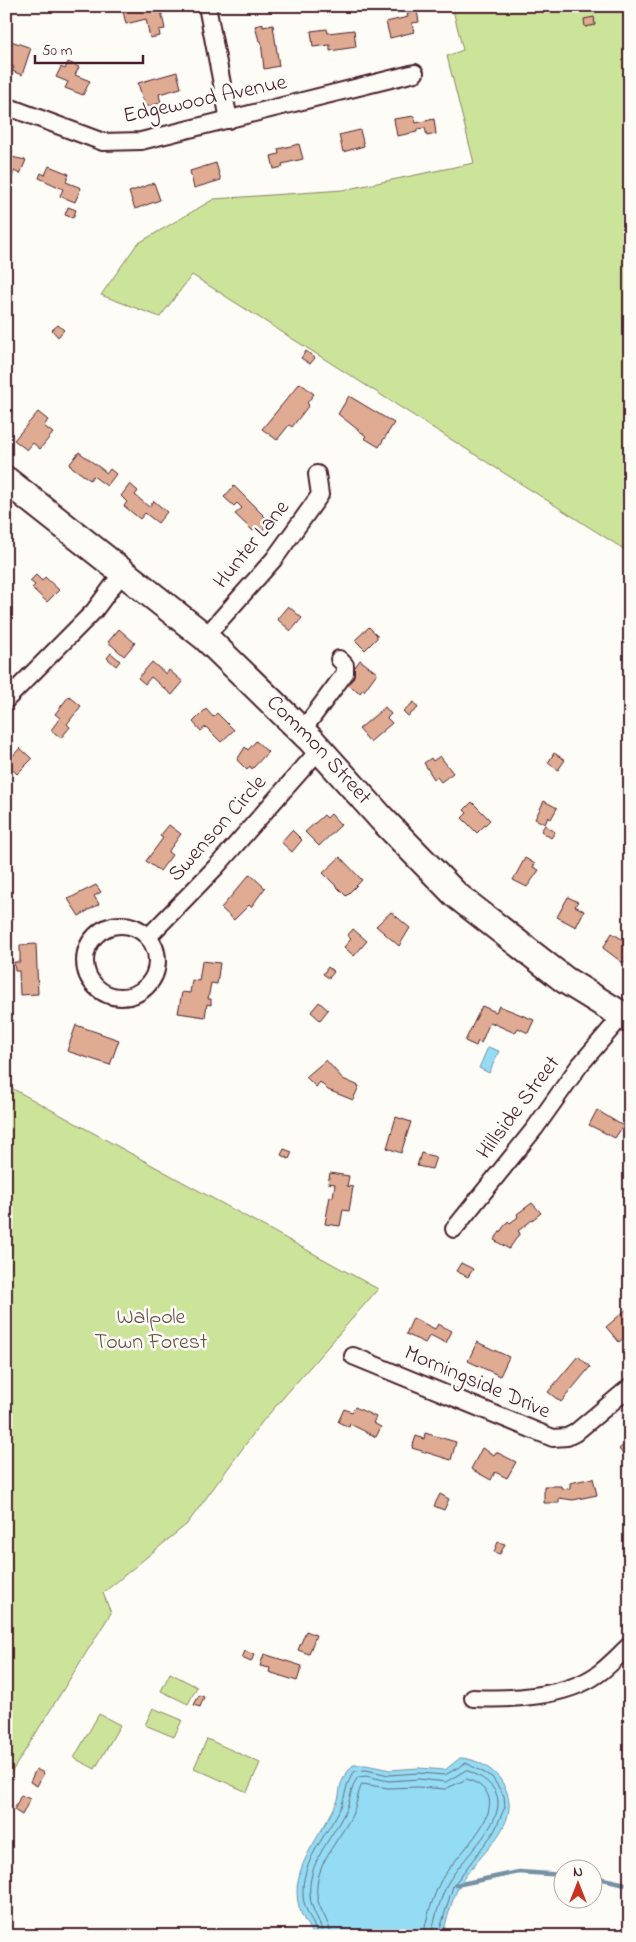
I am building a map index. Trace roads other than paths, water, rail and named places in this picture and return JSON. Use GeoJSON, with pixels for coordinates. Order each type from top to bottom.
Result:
{"type":"FeatureCollection","features":[{"type":"Feature","properties":{"kind":"main road","name":"Common Street"},"geometry":{"type":"LineString","coordinates":[[6,480],[205,637],[320,749],[382,819],[456,895],[565,980],[626,1018]]}},
{"type":"Feature","properties":{"kind":"street"},"geometry":{"type":"LineString","coordinates":[[207,6],[229,120]]}},
{"type":"Feature","properties":{"kind":"street","name":"Edgewood Avenue"},"geometry":{"type":"LineString","coordinates":[[6,106],[103,142],[141,141],[415,73]]}},
{"type":"Feature","properties":{"kind":"street","name":"Hunter Lane"},"geometry":{"type":"LineString","coordinates":[[205,637],[274,559],[320,495],[317,474]]}},
{"type":"Feature","properties":{"kind":"street"},"geometry":{"type":"LineString","coordinates":[[6,700],[94,611],[123,572]]}},
{"type":"Feature","properties":{"kind":"street"},"geometry":{"type":"LineString","coordinates":[[302,731],[345,673],[345,665],[339,659]]}},
{"type":"Feature","properties":{"kind":"street","name":"Swenson Circle"},"geometry":{"type":"LineString","coordinates":[[148,937],[216,867],[320,749]]}},
{"type":"Feature","properties":{"kind":"street"},"geometry":{"type":"LineString","coordinates":[[116,926],[134,927],[148,937],[156,952],[157,961],[153,978],[148,985],[142,990],[126,997],[109,995],[95,986],[86,971],[85,962],[86,953],[94,938],[100,932],[116,926]]}},
{"type":"Feature","properties":{"kind":"street","name":"Hillside Street"},"geometry":{"type":"LineString","coordinates":[[454,1229],[536,1128],[579,1066],[626,1018]]}},
{"type":"Feature","properties":{"kind":"street","name":"Morningside Drive"},"geometry":{"type":"LineString","coordinates":[[353,1356],[553,1438],[568,1438],[630,1387]]}},
{"type":"Feature","properties":{"kind":"street"},"geometry":{"type":"LineString","coordinates":[[473,1698],[512,1699],[564,1690],[596,1675],[630,1645]]}},
{"type":"Feature","properties":{"kind":"water"},"geometry":{"type":"Polygon","coordinates":[[[488,1047],[499,1051],[489,1073],[479,1068],[488,1047]]]}},
{"type":"Feature","properties":{"kind":"water"},"geometry":{"type":"Polygon","coordinates":[[[460,1758],[477,1762],[497,1775],[508,1795],[509,1810],[505,1824],[497,1837],[466,1875],[458,1888],[442,1936],[313,1936],[302,1915],[298,1900],[297,1885],[300,1871],[336,1804],[343,1779],[353,1765],[366,1765],[390,1770],[419,1768],[445,1770],[460,1758]]]}},
{"type":"Feature","properties":{"kind":"waterway"},"geometry":{"type":"LineString","coordinates":[[456,1885],[519,1872],[554,1874]]}},
{"type":"Feature","properties":{"kind":"waterway"},"geometry":{"type":"LineString","coordinates":[[604,1879],[630,1885]]}},
{"type":"Feature","properties":{"kind":"park label","name":"Walpole Town Forest"},"geometry":{"type":"Point","coordinates":[151,1330]}}]}
